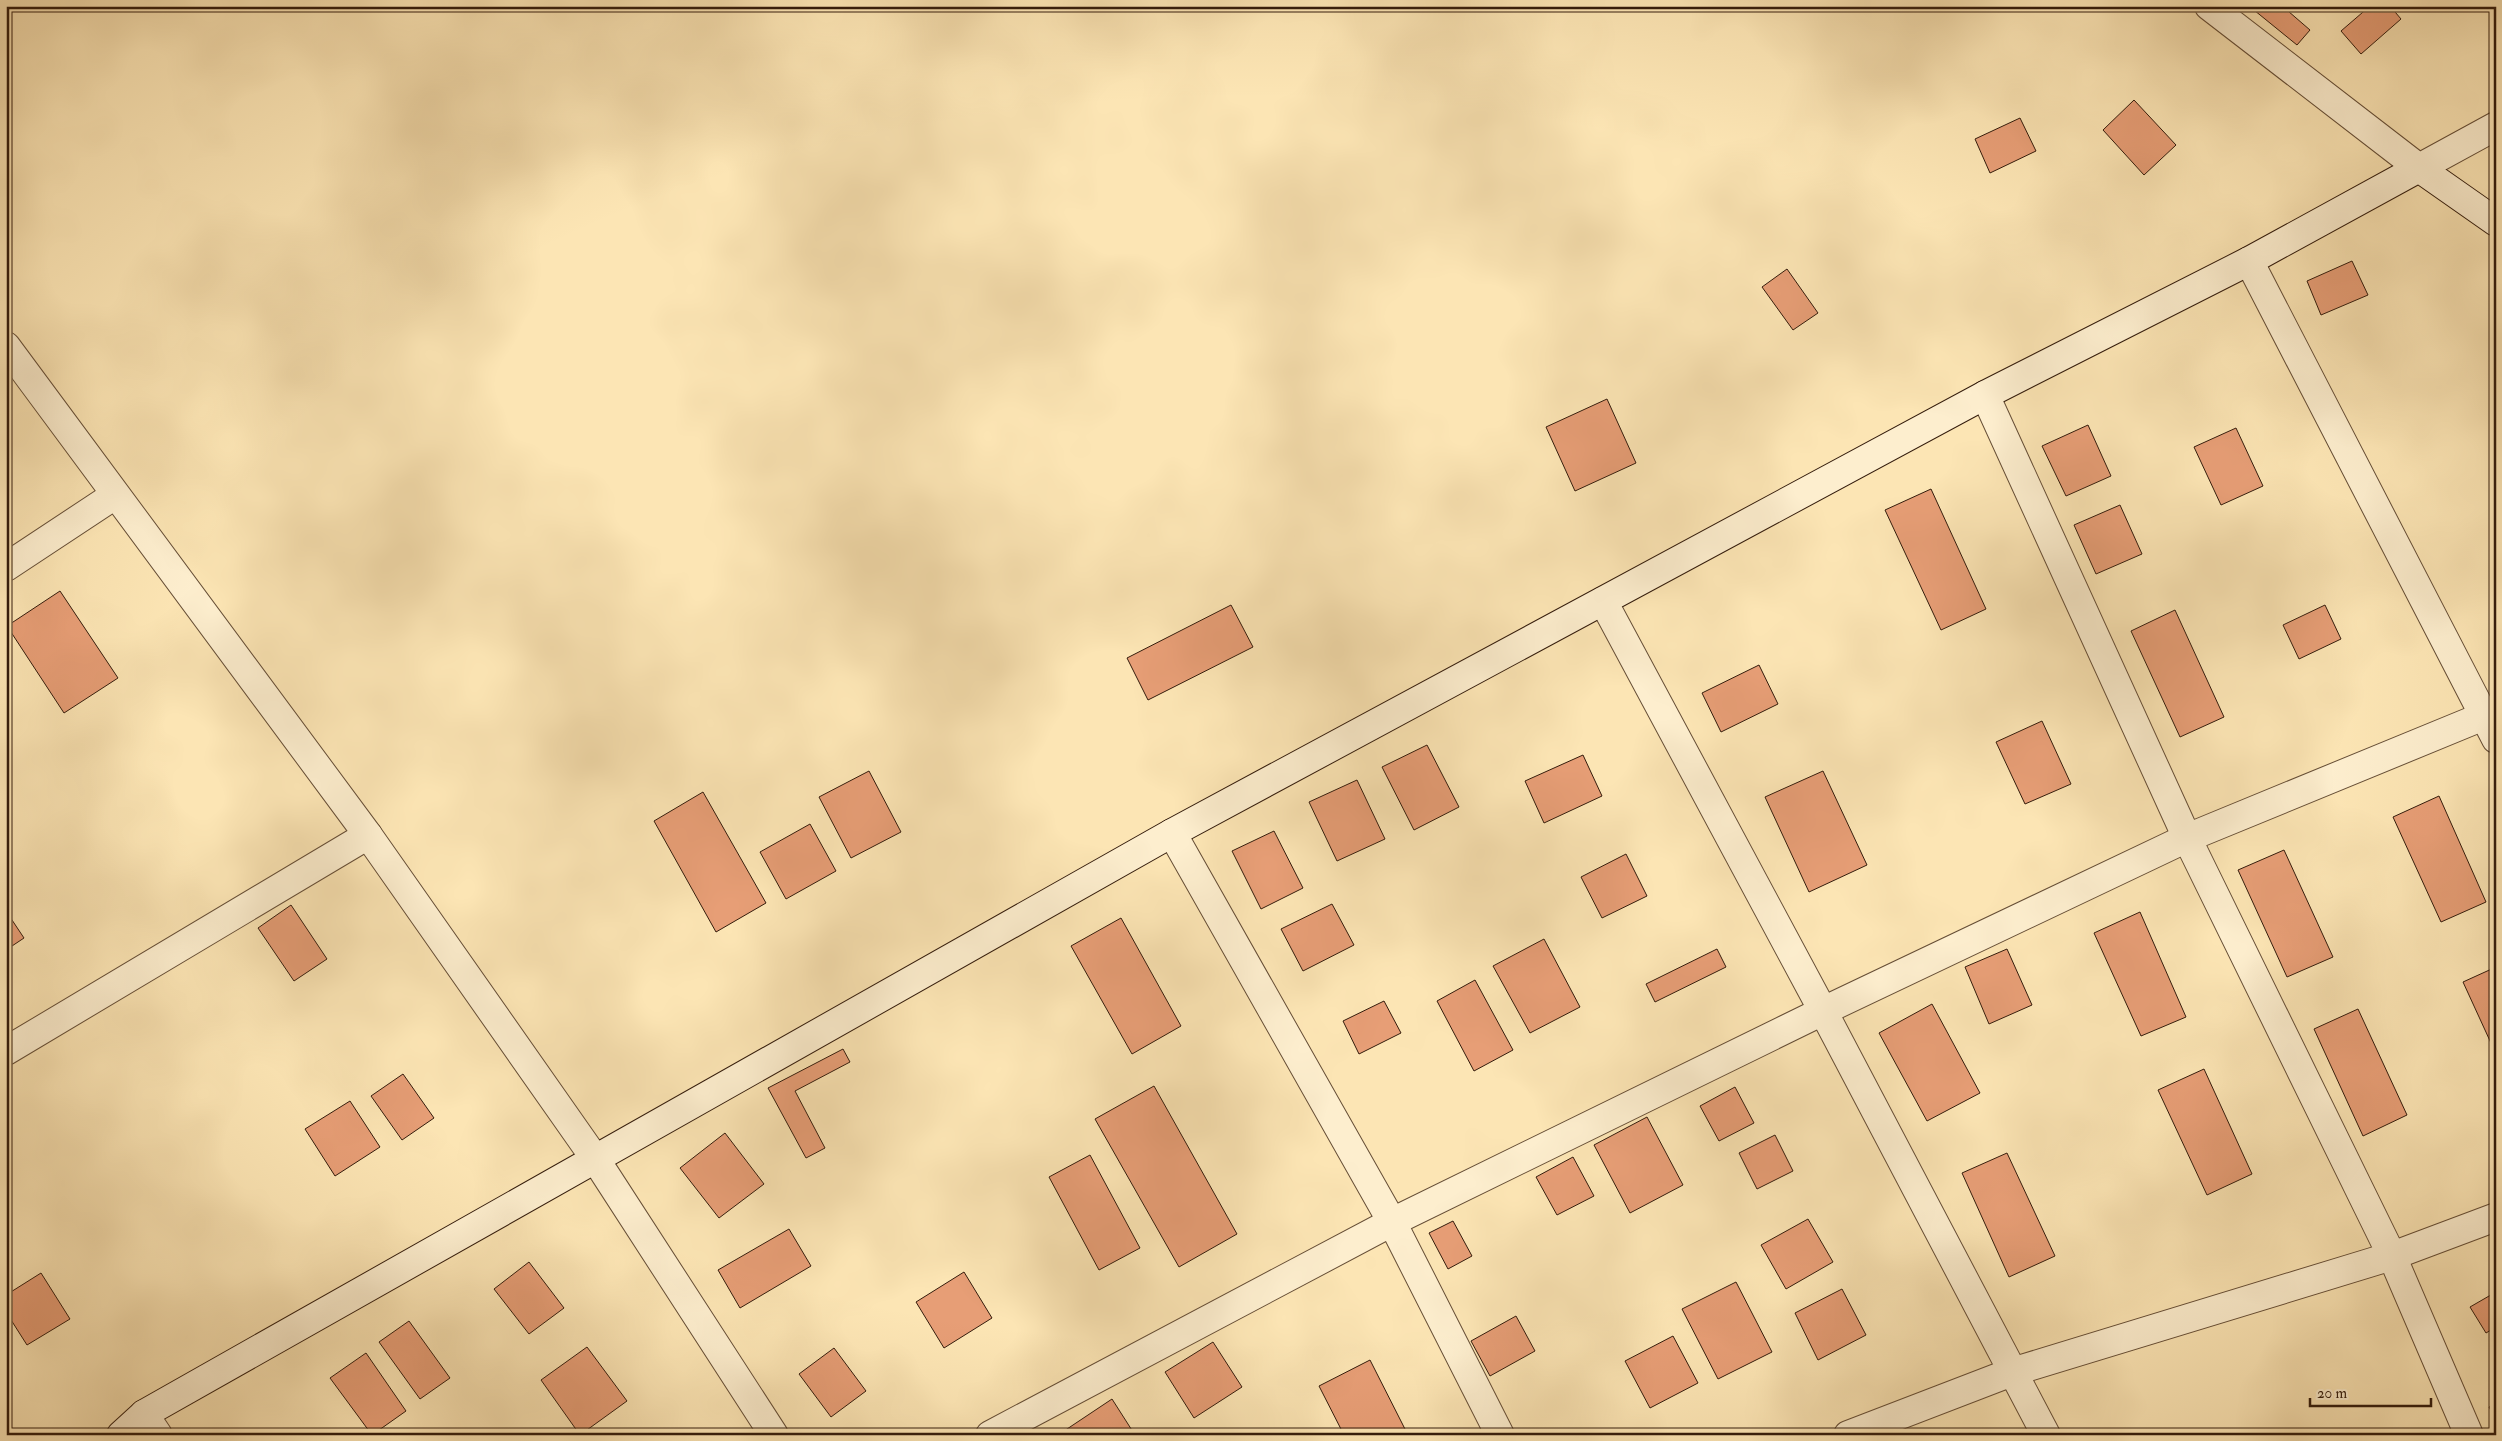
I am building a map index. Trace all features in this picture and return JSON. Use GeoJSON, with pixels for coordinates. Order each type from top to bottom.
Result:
{"type":"FeatureCollection","features":[{"type":"Feature","properties":{"kind":"street"},"geometry":{"type":"LineString","coordinates":[[2209,6],[2419,168],[2496,222]]}},
{"type":"Feature","properties":{"kind":"street"},"geometry":{"type":"LineString","coordinates":[[121,1435],[151,1424],[596,1160],[1172,833],[1985,395],[2249,261],[2496,126]]}},
{"type":"Feature","properties":{"kind":"street"},"geometry":{"type":"LineString","coordinates":[[990,1435],[1392,1222],[1823,1011],[2187,838],[2492,722],[2249,261]]}},
{"type":"Feature","properties":{"kind":"street"},"geometry":{"type":"LineString","coordinates":[[6,346],[368,835],[596,1160],[774,1435]]}},
{"type":"Feature","properties":{"kind":"street"},"geometry":{"type":"LineString","coordinates":[[1985,395],[2187,838],[2392,1256],[2469,1435]]}},
{"type":"Feature","properties":{"kind":"street"},"geometry":{"type":"LineString","coordinates":[[6,567],[115,495]]}},
{"type":"Feature","properties":{"kind":"street"},"geometry":{"type":"LineString","coordinates":[[1602,601],[1823,1011],[2046,1435]]}},
{"type":"Feature","properties":{"kind":"street"},"geometry":{"type":"LineString","coordinates":[[1172,833],[1392,1222],[1500,1435]]}},
{"type":"Feature","properties":{"kind":"street"},"geometry":{"type":"LineString","coordinates":[[6,1051],[368,835]]}},
{"type":"Feature","properties":{"kind":"street"},"geometry":{"type":"LineString","coordinates":[[1848,1435],[2012,1372],[2392,1256],[2496,1217]]}},
{"type":"Feature","properties":{"kind":"building"},"geometry":{"type":"Polygon","coordinates":[[[2249,6],[2292,6],[2288,11],[2310,30],[2297,45],[2249,6]]]}},
{"type":"Feature","properties":{"kind":"building"},"geometry":{"type":"Polygon","coordinates":[[[2370,6],[2390,6],[2401,19],[2361,54],[2341,31],[2370,6]]]}},
{"type":"Feature","properties":{"kind":"building"},"geometry":{"type":"Polygon","coordinates":[[[2134,100],[2176,145],[2144,175],[2103,130],[2134,100]]]}},
{"type":"Feature","properties":{"kind":"building"},"geometry":{"type":"Polygon","coordinates":[[[2020,118],[2036,151],[1990,173],[1975,139],[2020,118]]]}},
{"type":"Feature","properties":{"kind":"building"},"geometry":{"type":"Polygon","coordinates":[[[2352,261],[2368,295],[2321,315],[2307,281],[2352,261]]]}},
{"type":"Feature","properties":{"kind":"building"},"geometry":{"type":"Polygon","coordinates":[[[1787,269],[1818,313],[1793,330],[1762,287],[1787,269]]]}},
{"type":"Feature","properties":{"kind":"building"},"geometry":{"type":"Polygon","coordinates":[[[1607,399],[1636,463],[1575,491],[1546,427],[1607,399]]]}},
{"type":"Feature","properties":{"kind":"building"},"geometry":{"type":"Polygon","coordinates":[[[2088,425],[2111,476],[2066,496],[2042,446],[2088,425]]]}},
{"type":"Feature","properties":{"kind":"building"},"geometry":{"type":"Polygon","coordinates":[[[2236,428],[2263,486],[2221,505],[2194,447],[2236,428]]]}},
{"type":"Feature","properties":{"kind":"building"},"geometry":{"type":"Polygon","coordinates":[[[1931,489],[1986,609],[1941,630],[1885,510],[1931,489]]]}},
{"type":"Feature","properties":{"kind":"building"},"geometry":{"type":"Polygon","coordinates":[[[2120,505],[2142,554],[2096,574],[2074,525],[2120,505]]]}},
{"type":"Feature","properties":{"kind":"building"},"geometry":{"type":"Polygon","coordinates":[[[60,591],[118,678],[64,713],[7,626],[60,591]]]}},
{"type":"Feature","properties":{"kind":"building"},"geometry":{"type":"Polygon","coordinates":[[[1231,605],[1253,647],[1148,700],[1127,658],[1231,605]]]}},
{"type":"Feature","properties":{"kind":"building"},"geometry":{"type":"Polygon","coordinates":[[[2325,605],[2341,639],[2299,659],[2283,625],[2325,605]]]}},
{"type":"Feature","properties":{"kind":"building"},"geometry":{"type":"Polygon","coordinates":[[[2175,610],[2224,717],[2180,737],[2131,631],[2175,610]]]}},
{"type":"Feature","properties":{"kind":"building"},"geometry":{"type":"Polygon","coordinates":[[[1759,665],[1778,704],[1721,732],[1702,693],[1759,665]]]}},
{"type":"Feature","properties":{"kind":"building"},"geometry":{"type":"Polygon","coordinates":[[[2042,721],[2071,784],[2025,804],[1996,742],[2042,721]]]}},
{"type":"Feature","properties":{"kind":"building"},"geometry":{"type":"Polygon","coordinates":[[[1427,745],[1459,807],[1414,830],[1382,767],[1427,745]]]}},
{"type":"Feature","properties":{"kind":"building"},"geometry":{"type":"Polygon","coordinates":[[[1583,755],[1602,796],[1544,823],[1525,781],[1583,755]]]}},
{"type":"Feature","properties":{"kind":"building"},"geometry":{"type":"Polygon","coordinates":[[[869,771],[901,832],[851,858],[819,797],[869,771]]]}},
{"type":"Feature","properties":{"kind":"building"},"geometry":{"type":"Polygon","coordinates":[[[1823,771],[1867,865],[1809,892],[1765,797],[1823,771]]]}},
{"type":"Feature","properties":{"kind":"building"},"geometry":{"type":"Polygon","coordinates":[[[1357,780],[1385,839],[1337,861],[1309,802],[1357,780]]]}},
{"type":"Feature","properties":{"kind":"building"},"geometry":{"type":"Polygon","coordinates":[[[703,792],[766,903],[716,932],[654,821],[703,792]]]}},
{"type":"Feature","properties":{"kind":"building"},"geometry":{"type":"Polygon","coordinates":[[[2439,796],[2486,902],[2441,922],[2393,817],[2439,796]]]}},
{"type":"Feature","properties":{"kind":"building"},"geometry":{"type":"Polygon","coordinates":[[[810,824],[836,871],[786,899],[760,852],[810,824]]]}},
{"type":"Feature","properties":{"kind":"building"},"geometry":{"type":"Polygon","coordinates":[[[1274,831],[1303,888],[1261,909],[1232,851],[1274,831]]]}},
{"type":"Feature","properties":{"kind":"building"},"geometry":{"type":"Polygon","coordinates":[[[2284,850],[2333,957],[2287,977],[2238,870],[2284,850]]]}},
{"type":"Feature","properties":{"kind":"building"},"geometry":{"type":"Polygon","coordinates":[[[1626,854],[1647,896],[1602,918],[1581,877],[1626,854]]]}},
{"type":"Feature","properties":{"kind":"building"},"geometry":{"type":"Polygon","coordinates":[[[1332,904],[1354,945],[1303,971],[1281,929],[1332,904]]]}},
{"type":"Feature","properties":{"kind":"building"},"geometry":{"type":"Polygon","coordinates":[[[291,905],[327,959],[294,981],[258,928],[291,905]]]}},
{"type":"Feature","properties":{"kind":"building"},"geometry":{"type":"Polygon","coordinates":[[[6,911],[24,938],[6,950],[6,911]]]}},
{"type":"Feature","properties":{"kind":"building"},"geometry":{"type":"Polygon","coordinates":[[[2140,912],[2186,1017],[2141,1036],[2094,933],[2140,912]]]}},
{"type":"Feature","properties":{"kind":"building"},"geometry":{"type":"Polygon","coordinates":[[[1121,918],[1181,1026],[1132,1054],[1071,946],[1121,918]]]}},
{"type":"Feature","properties":{"kind":"building"},"geometry":{"type":"Polygon","coordinates":[[[1544,939],[1580,1007],[1530,1033],[1493,966],[1544,939]]]}},
{"type":"Feature","properties":{"kind":"building"},"geometry":{"type":"Polygon","coordinates":[[[1717,949],[1726,967],[1655,1002],[1646,984],[1717,949]]]}},
{"type":"Feature","properties":{"kind":"building"},"geometry":{"type":"Polygon","coordinates":[[[2007,949],[2032,1005],[1989,1024],[1965,967],[2007,949]]]}},
{"type":"Feature","properties":{"kind":"building"},"geometry":{"type":"Polygon","coordinates":[[[2496,967],[2496,1054],[2463,982],[2496,967]]]}},
{"type":"Feature","properties":{"kind":"building"},"geometry":{"type":"Polygon","coordinates":[[[1475,980],[1513,1050],[1474,1071],[1437,1001],[1475,980]]]}},
{"type":"Feature","properties":{"kind":"building"},"geometry":{"type":"Polygon","coordinates":[[[1384,1001],[1401,1033],[1359,1054],[1343,1021],[1384,1001]]]}},
{"type":"Feature","properties":{"kind":"building"},"geometry":{"type":"Polygon","coordinates":[[[1932,1004],[1980,1093],[1927,1121],[1879,1033],[1932,1004]]]}},
{"type":"Feature","properties":{"kind":"building"},"geometry":{"type":"Polygon","coordinates":[[[2358,1009],[2407,1115],[2363,1136],[2314,1029],[2358,1009]]]}},
{"type":"Feature","properties":{"kind":"building"},"geometry":{"type":"Polygon","coordinates":[[[843,1049],[850,1062],[795,1091],[825,1148],[806,1158],[768,1088],[843,1049]]]}},
{"type":"Feature","properties":{"kind":"building"},"geometry":{"type":"Polygon","coordinates":[[[2204,1069],[2252,1174],[2207,1195],[2158,1090],[2204,1069]]]}},
{"type":"Feature","properties":{"kind":"building"},"geometry":{"type":"Polygon","coordinates":[[[403,1074],[434,1118],[402,1140],[371,1096],[403,1074]]]}},
{"type":"Feature","properties":{"kind":"building"},"geometry":{"type":"Polygon","coordinates":[[[1154,1086],[1237,1234],[1179,1267],[1095,1119],[1154,1086]]]}},
{"type":"Feature","properties":{"kind":"building"},"geometry":{"type":"Polygon","coordinates":[[[1735,1087],[1754,1123],[1719,1141],[1700,1106],[1735,1087]]]}},
{"type":"Feature","properties":{"kind":"building"},"geometry":{"type":"Polygon","coordinates":[[[350,1101],[380,1147],[335,1176],[305,1129],[350,1101]]]}},
{"type":"Feature","properties":{"kind":"building"},"geometry":{"type":"Polygon","coordinates":[[[1647,1117],[1683,1185],[1630,1213],[1594,1145],[1647,1117]]]}},
{"type":"Feature","properties":{"kind":"building"},"geometry":{"type":"Polygon","coordinates":[[[725,1133],[764,1184],[719,1218],[680,1168],[725,1133]]]}},
{"type":"Feature","properties":{"kind":"building"},"geometry":{"type":"Polygon","coordinates":[[[1775,1135],[1793,1171],[1757,1189],[1739,1153],[1775,1135]]]}},
{"type":"Feature","properties":{"kind":"building"},"geometry":{"type":"Polygon","coordinates":[[[2007,1153],[2055,1256],[2009,1277],[1962,1173],[2007,1153]]]}},
{"type":"Feature","properties":{"kind":"building"},"geometry":{"type":"Polygon","coordinates":[[[1090,1155],[1140,1248],[1099,1270],[1049,1177],[1090,1155]]]}},
{"type":"Feature","properties":{"kind":"building"},"geometry":{"type":"Polygon","coordinates":[[[1573,1157],[1594,1196],[1557,1215],[1536,1177],[1573,1157]]]}},
{"type":"Feature","properties":{"kind":"building"},"geometry":{"type":"Polygon","coordinates":[[[1808,1219],[1833,1262],[1786,1289],[1761,1245],[1808,1219]]]}},
{"type":"Feature","properties":{"kind":"building"},"geometry":{"type":"Polygon","coordinates":[[[1453,1221],[1472,1256],[1448,1269],[1429,1233],[1453,1221]]]}},
{"type":"Feature","properties":{"kind":"building"},"geometry":{"type":"Polygon","coordinates":[[[789,1229],[811,1266],[740,1308],[718,1270],[789,1229]]]}},
{"type":"Feature","properties":{"kind":"building"},"geometry":{"type":"Polygon","coordinates":[[[529,1262],[564,1308],[529,1334],[494,1289],[529,1262]]]}},
{"type":"Feature","properties":{"kind":"building"},"geometry":{"type":"Polygon","coordinates":[[[964,1272],[992,1318],[944,1348],[916,1302],[964,1272]]]}},
{"type":"Feature","properties":{"kind":"building"},"geometry":{"type":"Polygon","coordinates":[[[41,1273],[70,1319],[27,1345],[6,1312],[6,1295],[41,1273]]]}},
{"type":"Feature","properties":{"kind":"building"},"geometry":{"type":"Polygon","coordinates":[[[1736,1282],[1772,1352],[1718,1379],[1682,1309],[1736,1282]]]}},
{"type":"Feature","properties":{"kind":"building"},"geometry":{"type":"Polygon","coordinates":[[[1842,1289],[1866,1335],[1818,1360],[1795,1313],[1842,1289]]]}},
{"type":"Feature","properties":{"kind":"building"},"geometry":{"type":"Polygon","coordinates":[[[2496,1292],[2496,1327],[2486,1333],[2470,1307],[2496,1292]]]}},
{"type":"Feature","properties":{"kind":"building"},"geometry":{"type":"Polygon","coordinates":[[[1516,1316],[1535,1351],[1490,1376],[1471,1341],[1516,1316]]]}},
{"type":"Feature","properties":{"kind":"building"},"geometry":{"type":"Polygon","coordinates":[[[409,1321],[450,1378],[420,1399],[379,1342],[409,1321]]]}},
{"type":"Feature","properties":{"kind":"building"},"geometry":{"type":"Polygon","coordinates":[[[1673,1336],[1698,1383],[1650,1408],[1625,1361],[1673,1336]]]}},
{"type":"Feature","properties":{"kind":"building"},"geometry":{"type":"Polygon","coordinates":[[[1213,1342],[1242,1387],[1194,1418],[1165,1372],[1213,1342]]]}},
{"type":"Feature","properties":{"kind":"building"},"geometry":{"type":"Polygon","coordinates":[[[587,1347],[627,1401],[580,1435],[541,1380],[587,1347]]]}},
{"type":"Feature","properties":{"kind":"building"},"geometry":{"type":"Polygon","coordinates":[[[834,1348],[866,1391],[831,1417],[799,1374],[834,1348]]]}},
{"type":"Feature","properties":{"kind":"building"},"geometry":{"type":"Polygon","coordinates":[[[366,1353],[406,1411],[372,1435],[330,1378],[366,1353]]]}},
{"type":"Feature","properties":{"kind":"building"},"geometry":{"type":"Polygon","coordinates":[[[1370,1360],[1408,1435],[1344,1435],[1319,1386],[1370,1360]]]}},
{"type":"Feature","properties":{"kind":"building"},"geometry":{"type":"Polygon","coordinates":[[[1112,1399],[1135,1435],[1067,1435],[1064,1431],[1112,1399]]]}},
{"type":"Feature","properties":{"kind":"building"},"geometry":{"type":"Polygon","coordinates":[[[2496,1403],[2496,1419],[2489,1407],[2496,1403]]]}}]}
